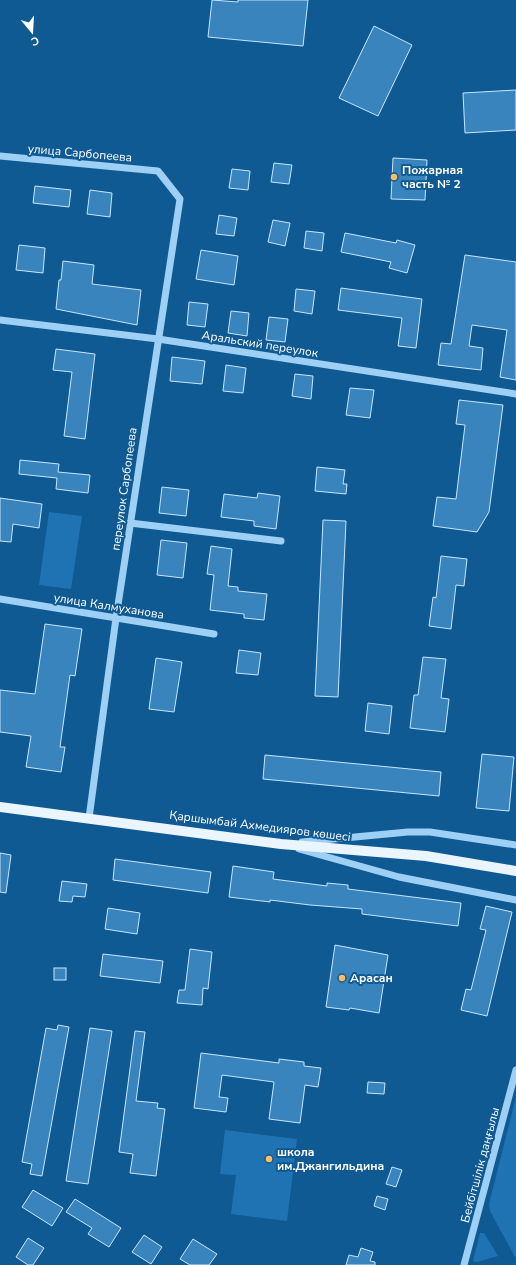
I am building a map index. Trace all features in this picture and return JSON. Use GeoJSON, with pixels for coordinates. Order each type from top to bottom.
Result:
{"type":"FeatureCollection","features":[{"type":"Feature","properties":{"kind":"main road","name":"Қаршымбай Ахмедияров көшесі"},"geometry":{"type":"LineString","coordinates":[[0,807],[281,844],[426,856],[516,871]]}},
{"type":"Feature","properties":{"kind":"street","name":"улица Сарбопеева"},"geometry":{"type":"LineString","coordinates":[[0,156],[158,171]]}},
{"type":"Feature","properties":{"kind":"street","name":"переулок Сарбопеева"},"geometry":{"type":"LineString","coordinates":[[89,818],[116,618],[180,199],[158,171]]}},
{"type":"Feature","properties":{"kind":"street","name":"Аральский переулок"},"geometry":{"type":"LineString","coordinates":[[0,320],[158,339],[516,394]]}},
{"type":"Feature","properties":{"kind":"street"},"geometry":{"type":"LineString","coordinates":[[130,523],[281,541]]}},
{"type":"Feature","properties":{"kind":"street","name":"улица Калмуханова"},"geometry":{"type":"LineString","coordinates":[[0,599],[214,634]]}},
{"type":"Feature","properties":{"kind":"street"},"geometry":{"type":"LineString","coordinates":[[281,844],[408,832],[430,832],[516,845]]}},
{"type":"Feature","properties":{"kind":"street"},"geometry":{"type":"LineString","coordinates":[[281,844],[399,876],[516,900]]}},
{"type":"Feature","properties":{"kind":"street","name":"Бейбітшілік даңғылы"},"geometry":{"type":"LineString","coordinates":[[464,1265],[516,1070]]}},
{"type":"Feature","properties":{"kind":"shaded area"},"geometry":{"type":"Polygon","coordinates":[[[49,512],[82,516],[71,589],[39,585],[49,512]]]}},
{"type":"Feature","properties":{"kind":"shaded area"},"geometry":{"type":"Polygon","coordinates":[[[516,1097],[515,1257],[490,1211],[489,1204],[516,1097]]]}},
{"type":"Feature","properties":{"kind":"shaded area"},"geometry":{"type":"Polygon","coordinates":[[[225,1130],[297,1139],[287,1221],[231,1214],[236,1175],[220,1174],[225,1130]]]}},
{"type":"Feature","properties":{"kind":"shaded area"},"geometry":{"type":"Polygon","coordinates":[[[480,1233],[484,1233],[498,1256],[477,1262],[473,1261],[480,1233]]]}},
{"type":"Feature","properties":{"kind":"building"},"geometry":{"type":"Polygon","coordinates":[[[212,0],[238,2],[238,0],[308,0],[303,46],[208,37],[212,0]]]}},
{"type":"Feature","properties":{"kind":"building"},"geometry":{"type":"Polygon","coordinates":[[[374,26],[412,45],[378,116],[339,98],[374,26]]]}},
{"type":"Feature","properties":{"kind":"building"},"geometry":{"type":"Polygon","coordinates":[[[516,90],[516,130],[465,133],[463,93],[516,90]]]}},
{"type":"Feature","properties":{"kind":"building"},"geometry":{"type":"Polygon","coordinates":[[[393,158],[427,160],[425,200],[391,199],[393,158]]]}},
{"type":"Feature","properties":{"kind":"building"},"geometry":{"type":"Polygon","coordinates":[[[274,163],[292,165],[289,184],[271,182],[274,163]]]}},
{"type":"Feature","properties":{"kind":"building"},"geometry":{"type":"Polygon","coordinates":[[[232,169],[250,171],[248,190],[229,188],[232,169]]]}},
{"type":"Feature","properties":{"kind":"building"},"geometry":{"type":"Polygon","coordinates":[[[35,186],[71,190],[69,207],[33,203],[35,186]]]}},
{"type":"Feature","properties":{"kind":"building"},"geometry":{"type":"Polygon","coordinates":[[[90,190],[112,193],[110,217],[87,214],[90,190]]]}},
{"type":"Feature","properties":{"kind":"building"},"geometry":{"type":"Polygon","coordinates":[[[219,215],[237,218],[234,236],[216,234],[219,215]]]}},
{"type":"Feature","properties":{"kind":"building"},"geometry":{"type":"Polygon","coordinates":[[[273,220],[290,223],[285,246],[268,242],[273,220]]]}},
{"type":"Feature","properties":{"kind":"building"},"geometry":{"type":"Polygon","coordinates":[[[306,231],[324,233],[322,251],[304,248],[306,231]]]}},
{"type":"Feature","properties":{"kind":"building"},"geometry":{"type":"Polygon","coordinates":[[[345,233],[396,243],[397,240],[415,245],[407,273],[389,268],[391,262],[341,252],[345,233]]]}},
{"type":"Feature","properties":{"kind":"building"},"geometry":{"type":"Polygon","coordinates":[[[19,245],[45,248],[43,273],[16,270],[19,245]]]}},
{"type":"Feature","properties":{"kind":"building"},"geometry":{"type":"Polygon","coordinates":[[[201,250],[238,256],[234,285],[196,279],[201,250]]]}},
{"type":"Feature","properties":{"kind":"building"},"geometry":{"type":"Polygon","coordinates":[[[465,255],[516,262],[516,380],[500,377],[507,330],[472,325],[469,346],[483,348],[481,370],[438,365],[441,343],[451,344],[465,255]]]}},
{"type":"Feature","properties":{"kind":"building"},"geometry":{"type":"Polygon","coordinates":[[[63,261],[94,265],[92,284],[141,290],[137,325],[56,309],[59,280],[61,280],[63,261]]]}},
{"type":"Feature","properties":{"kind":"building"},"geometry":{"type":"Polygon","coordinates":[[[341,288],[422,299],[416,348],[398,346],[402,318],[338,310],[341,288]]]}},
{"type":"Feature","properties":{"kind":"building"},"geometry":{"type":"Polygon","coordinates":[[[296,289],[315,291],[312,314],[294,311],[296,289]]]}},
{"type":"Feature","properties":{"kind":"building"},"geometry":{"type":"Polygon","coordinates":[[[189,302],[208,304],[205,327],[187,325],[189,302]]]}},
{"type":"Feature","properties":{"kind":"building"},"geometry":{"type":"Polygon","coordinates":[[[231,311],[249,313],[247,336],[228,333],[231,311]]]}},
{"type":"Feature","properties":{"kind":"building"},"geometry":{"type":"Polygon","coordinates":[[[269,317],[288,319],[285,342],[266,340],[269,317]]]}},
{"type":"Feature","properties":{"kind":"building"},"geometry":{"type":"Polygon","coordinates":[[[56,349],[95,354],[85,439],[64,436],[72,372],[53,370],[56,349]]]}},
{"type":"Feature","properties":{"kind":"building"},"geometry":{"type":"Polygon","coordinates":[[[172,357],[205,361],[202,384],[170,381],[172,357]]]}},
{"type":"Feature","properties":{"kind":"building"},"geometry":{"type":"Polygon","coordinates":[[[226,365],[246,368],[243,393],[223,391],[226,365]]]}},
{"type":"Feature","properties":{"kind":"building"},"geometry":{"type":"Polygon","coordinates":[[[295,374],[313,376],[311,399],[292,396],[295,374]]]}},
{"type":"Feature","properties":{"kind":"building"},"geometry":{"type":"Polygon","coordinates":[[[350,388],[374,390],[370,418],[346,415],[350,388]]]}},
{"type":"Feature","properties":{"kind":"building"},"geometry":{"type":"Polygon","coordinates":[[[459,400],[503,405],[489,512],[477,532],[433,526],[437,497],[456,499],[465,425],[456,424],[459,400]]]}},
{"type":"Feature","properties":{"kind":"building"},"geometry":{"type":"Polygon","coordinates":[[[20,460],[59,464],[58,472],[90,475],[88,493],[56,489],[57,478],[19,474],[20,460]]]}},
{"type":"Feature","properties":{"kind":"building"},"geometry":{"type":"Polygon","coordinates":[[[317,467],[345,470],[343,484],[347,484],[346,494],[315,491],[317,467]]]}},
{"type":"Feature","properties":{"kind":"building"},"geometry":{"type":"Polygon","coordinates":[[[162,487],[189,490],[186,516],[159,513],[162,487]]]}},
{"type":"Feature","properties":{"kind":"building"},"geometry":{"type":"Polygon","coordinates":[[[258,493],[280,496],[276,529],[254,526],[254,521],[221,517],[224,494],[257,498],[258,493]]]}},
{"type":"Feature","properties":{"kind":"building"},"geometry":{"type":"Polygon","coordinates":[[[0,498],[42,504],[39,528],[13,524],[11,542],[0,541],[0,498]]]}},
{"type":"Feature","properties":{"kind":"building"},"geometry":{"type":"Polygon","coordinates":[[[323,520],[346,521],[338,697],[315,696],[323,520]]]}},
{"type":"Feature","properties":{"kind":"building"},"geometry":{"type":"Polygon","coordinates":[[[161,540],[187,543],[183,578],[157,575],[161,540]]]}},
{"type":"Feature","properties":{"kind":"building"},"geometry":{"type":"Polygon","coordinates":[[[211,546],[232,549],[228,586],[238,587],[238,591],[267,594],[264,620],[244,618],[244,614],[210,610],[214,575],[207,574],[211,546]]]}},
{"type":"Feature","properties":{"kind":"building"},"geometry":{"type":"Polygon","coordinates":[[[441,556],[467,559],[464,586],[456,585],[451,629],[429,626],[433,597],[436,598],[441,556]]]}},
{"type":"Feature","properties":{"kind":"building"},"geometry":{"type":"Polygon","coordinates":[[[45,624],[82,629],[75,676],[70,675],[60,747],[65,747],[61,772],[26,767],[31,736],[0,732],[0,690],[35,694],[45,624]]]}},
{"type":"Feature","properties":{"kind":"building"},"geometry":{"type":"Polygon","coordinates":[[[239,650],[261,653],[258,675],[236,673],[239,650]]]}},
{"type":"Feature","properties":{"kind":"building"},"geometry":{"type":"Polygon","coordinates":[[[423,657],[446,659],[441,698],[449,699],[445,732],[410,728],[414,695],[418,695],[423,657]]]}},
{"type":"Feature","properties":{"kind":"building"},"geometry":{"type":"Polygon","coordinates":[[[156,658],[182,662],[174,712],[149,709],[156,658]]]}},
{"type":"Feature","properties":{"kind":"building"},"geometry":{"type":"Polygon","coordinates":[[[368,703],[392,706],[389,734],[365,731],[368,703]]]}},
{"type":"Feature","properties":{"kind":"building"},"geometry":{"type":"Polygon","coordinates":[[[482,754],[514,757],[509,811],[476,808],[482,754]]]}},
{"type":"Feature","properties":{"kind":"building"},"geometry":{"type":"Polygon","coordinates":[[[265,755],[441,772],[439,796],[263,779],[265,755]]]}},
{"type":"Feature","properties":{"kind":"building"},"geometry":{"type":"Polygon","coordinates":[[[0,853],[11,855],[6,893],[0,892],[0,853]]]}},
{"type":"Feature","properties":{"kind":"building"},"geometry":{"type":"Polygon","coordinates":[[[115,859],[211,872],[208,893],[113,880],[115,859]]]}},
{"type":"Feature","properties":{"kind":"building"},"geometry":{"type":"Polygon","coordinates":[[[233,866],[274,872],[273,879],[327,886],[327,883],[348,885],[348,889],[461,903],[458,926],[362,914],[362,909],[270,900],[270,902],[229,897],[233,866]]]}},
{"type":"Feature","properties":{"kind":"building"},"geometry":{"type":"Polygon","coordinates":[[[62,881],[87,884],[85,897],[73,896],[72,902],[59,901],[62,881]]]}},
{"type":"Feature","properties":{"kind":"building"},"geometry":{"type":"Polygon","coordinates":[[[486,906],[512,912],[487,1016],[461,1010],[466,989],[471,990],[486,930],[480,929],[486,906]]]}},
{"type":"Feature","properties":{"kind":"building"},"geometry":{"type":"Polygon","coordinates":[[[108,908],[140,913],[137,934],[105,929],[108,908]]]}},
{"type":"Feature","properties":{"kind":"building"},"geometry":{"type":"Polygon","coordinates":[[[335,945],[388,955],[379,1013],[350,1008],[349,1010],[326,1007],[335,945]]]}},
{"type":"Feature","properties":{"kind":"building"},"geometry":{"type":"Polygon","coordinates":[[[190,949],[212,952],[208,989],[203,988],[202,1005],[177,1003],[179,990],[185,990],[190,949]]]}},
{"type":"Feature","properties":{"kind":"building"},"geometry":{"type":"Polygon","coordinates":[[[103,954],[163,961],[160,983],[100,976],[103,954]]]}},
{"type":"Feature","properties":{"kind":"building"},"geometry":{"type":"Polygon","coordinates":[[[54,968],[66,968],[66,980],[54,980],[54,968]]]}},
{"type":"Feature","properties":{"kind":"building"},"geometry":{"type":"Polygon","coordinates":[[[58,1025],[69,1027],[42,1176],[30,1174],[32,1164],[22,1162],[46,1028],[57,1030],[58,1025]]]}},
{"type":"Feature","properties":{"kind":"building"},"geometry":{"type":"Polygon","coordinates":[[[90,1028],[112,1031],[88,1184],[66,1181],[90,1028]]]}},
{"type":"Feature","properties":{"kind":"building"},"geometry":{"type":"Polygon","coordinates":[[[135,1031],[145,1032],[136,1101],[158,1103],[157,1108],[165,1109],[156,1176],[130,1173],[133,1154],[119,1152],[135,1031]]]}},
{"type":"Feature","properties":{"kind":"building"},"geometry":{"type":"Polygon","coordinates":[[[201,1053],[279,1063],[279,1059],[304,1062],[304,1066],[321,1068],[318,1087],[305,1085],[300,1123],[269,1119],[274,1082],[222,1075],[219,1097],[228,1098],[226,1112],[194,1108],[201,1053]]]}},
{"type":"Feature","properties":{"kind":"building"},"geometry":{"type":"Polygon","coordinates":[[[368,1082],[385,1083],[384,1094],[367,1093],[368,1082]]]}},
{"type":"Feature","properties":{"kind":"building"},"geometry":{"type":"Polygon","coordinates":[[[392,1167],[402,1170],[396,1187],[386,1184],[392,1167]]]}},
{"type":"Feature","properties":{"kind":"building"},"geometry":{"type":"Polygon","coordinates":[[[33,1190],[63,1208],[52,1226],[22,1207],[33,1190]]]}},
{"type":"Feature","properties":{"kind":"building"},"geometry":{"type":"Polygon","coordinates":[[[377,1196],[388,1199],[385,1210],[374,1206],[377,1196]]]}},
{"type":"Feature","properties":{"kind":"building"},"geometry":{"type":"Polygon","coordinates":[[[75,1199],[121,1228],[109,1247],[88,1234],[92,1228],[66,1212],[75,1199]]]}},
{"type":"Feature","properties":{"kind":"building"},"geometry":{"type":"Polygon","coordinates":[[[144,1235],[162,1247],[151,1264],[132,1252],[144,1235]]]}},
{"type":"Feature","properties":{"kind":"building"},"geometry":{"type":"Polygon","coordinates":[[[28,1238],[44,1248],[33,1265],[28,1265],[16,1257],[28,1238]]]}},
{"type":"Feature","properties":{"kind":"building"},"geometry":{"type":"Polygon","coordinates":[[[193,1239],[217,1254],[209,1265],[190,1265],[180,1259],[193,1239]]]}},
{"type":"Feature","properties":{"kind":"building"},"geometry":{"type":"Polygon","coordinates":[[[361,1248],[373,1252],[370,1261],[375,1262],[375,1265],[346,1265],[349,1255],[358,1257],[361,1248]]]}},
{"type":"Feature","properties":{"kind":"place","name":"Пожарная часть № 2"},"geometry":{"type":"Point","coordinates":[394,177]}},
{"type":"Feature","properties":{"kind":"place","name":"Арасан"},"geometry":{"type":"Point","coordinates":[342,978]}},
{"type":"Feature","properties":{"kind":"place","name":"школа им.Джангильдина"},"geometry":{"type":"Point","coordinates":[269,1159]}}]}
